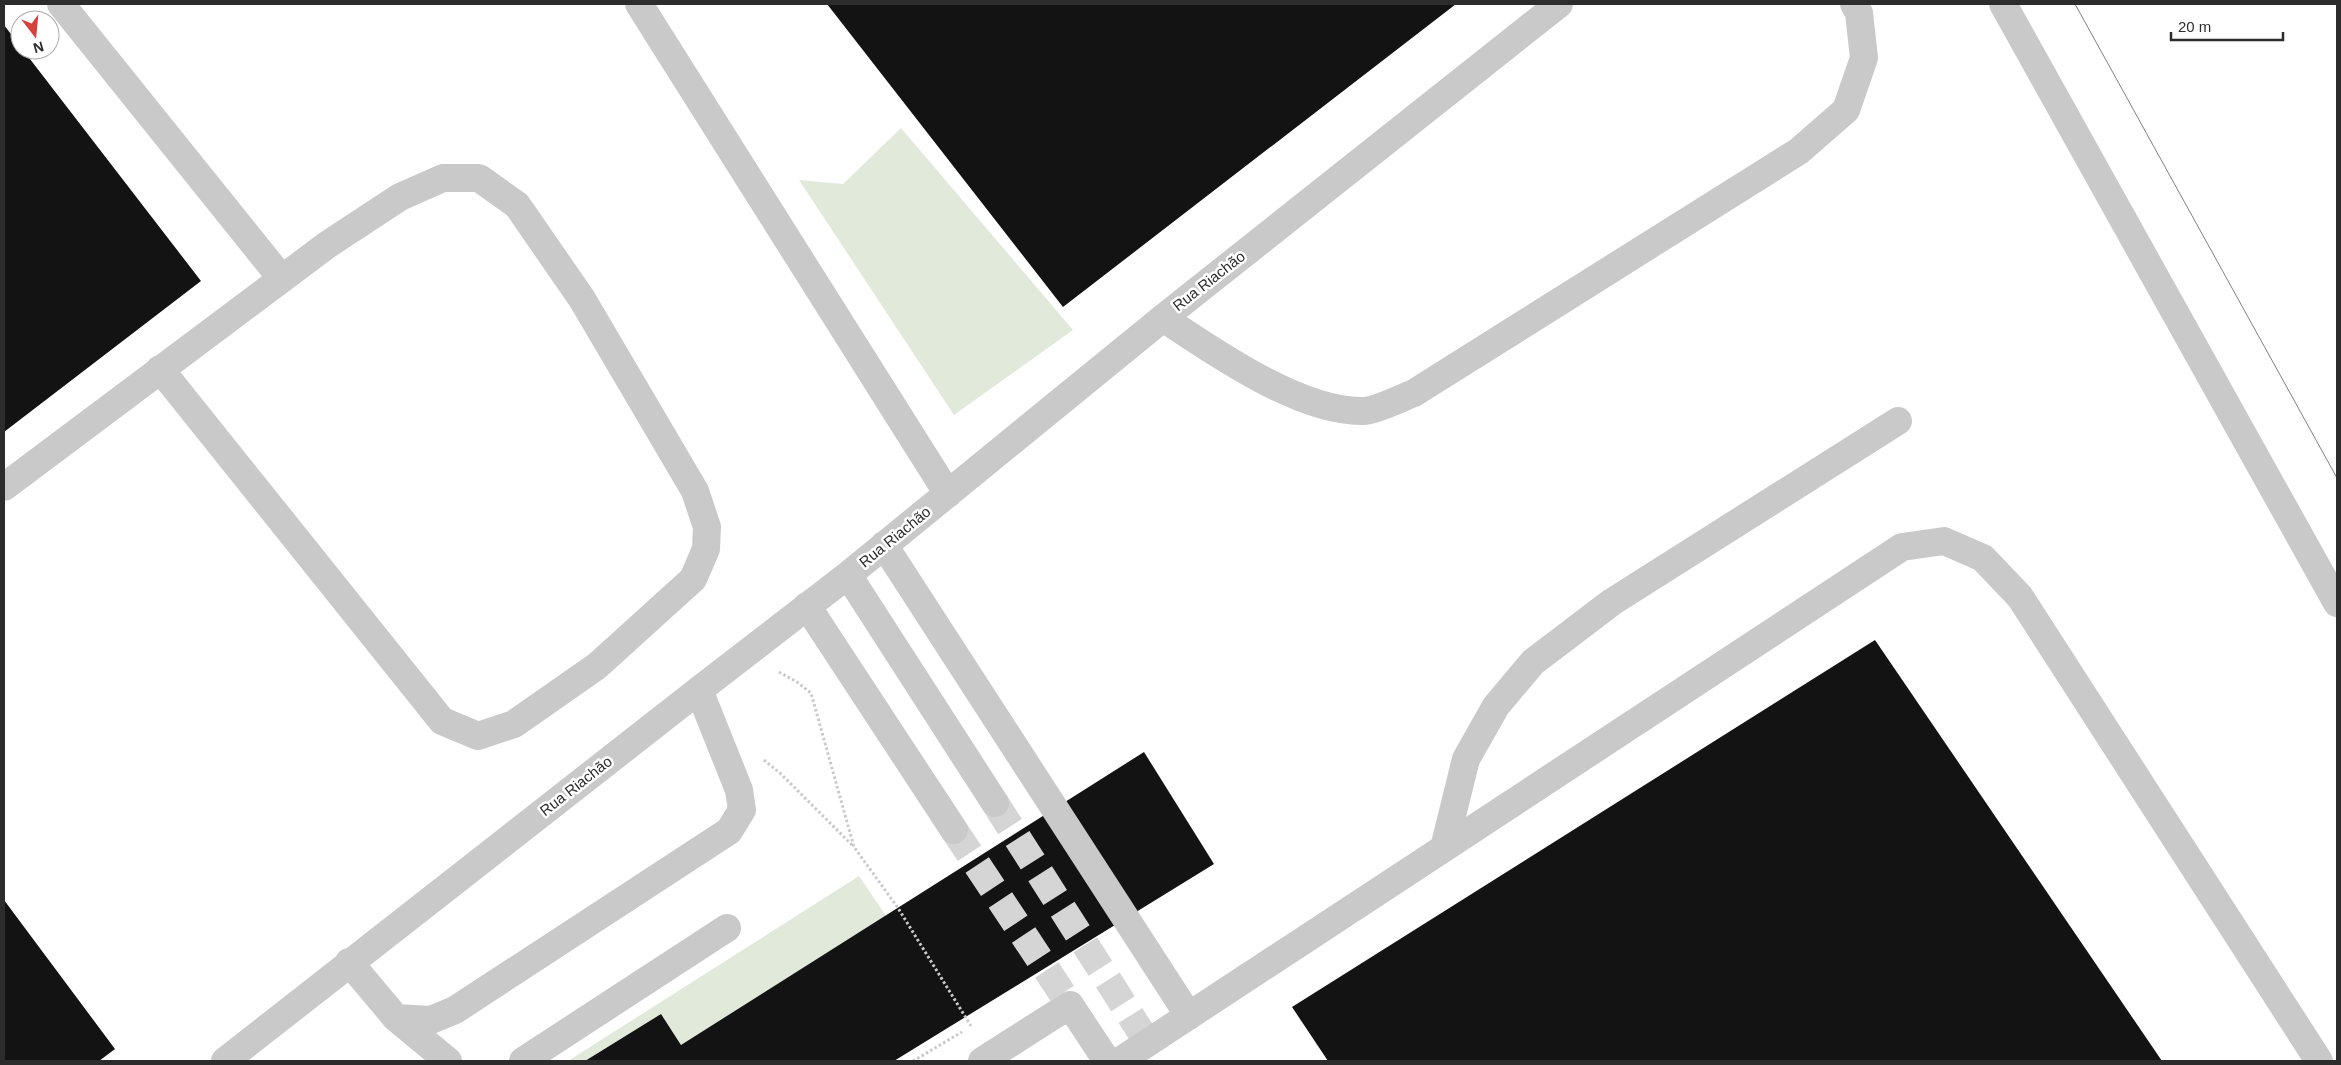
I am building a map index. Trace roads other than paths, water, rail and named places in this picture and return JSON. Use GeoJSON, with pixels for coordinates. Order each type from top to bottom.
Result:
{"type":"FeatureCollection","features":[{"type":"Feature","properties":{"kind":"street"},"geometry":{"type":"LineString","coordinates":[[60,4],[282,279]]}},
{"type":"Feature","properties":{"kind":"street"},"geometry":{"type":"LineString","coordinates":[[639,4],[948,494]]}},
{"type":"Feature","properties":{"kind":"street","name":"Rua Riachão"},"geometry":{"type":"LineString","coordinates":[[225,1061],[349,962],[848,575],[1163,318],[1559,4]]}},
{"type":"Feature","properties":{"kind":"street"},"geometry":{"type":"LineString","coordinates":[[1163,318],[1234,366],[1281,388],[1329,407],[1366,411],[1414,393],[1799,150],[1846,110],[1864,58],[1859,14],[1854,4]]}},
{"type":"Feature","properties":{"kind":"street"},"geometry":{"type":"LineString","coordinates":[[2003,4],[2337,603]]}},
{"type":"Feature","properties":{"kind":"street"},"geometry":{"type":"LineString","coordinates":[[4,487],[160,369],[327,245],[400,197],[443,178],[479,178],[517,205],[582,299],[695,492],[707,527],[706,549],[693,579],[597,666],[514,724],[478,736],[442,720],[160,369]]}},
{"type":"Feature","properties":{"kind":"street"},"geometry":{"type":"LineString","coordinates":[[1444,848],[1466,759],[1496,706],[1533,662],[1612,602],[1898,421]]}},
{"type":"Feature","properties":{"kind":"street"},"geometry":{"type":"LineString","coordinates":[[1120,1061],[1153,1052],[1189,1016],[1902,547],[1944,541],[1983,558],[2020,597],[2319,1061]]}},
{"type":"Feature","properties":{"kind":"street"},"geometry":{"type":"LineString","coordinates":[[884,545],[1189,1016]]}},
{"type":"Feature","properties":{"kind":"street"},"geometry":{"type":"LineString","coordinates":[[848,575],[995,803]]}},
{"type":"Feature","properties":{"kind":"street"},"geometry":{"type":"LineString","coordinates":[[807,606],[954,830]]}},
{"type":"Feature","properties":{"kind":"street"},"geometry":{"type":"LineString","coordinates":[[396,1018],[431,1020],[455,1010],[729,831],[742,810],[738,790],[699,690]]}},
{"type":"Feature","properties":{"kind":"street"},"geometry":{"type":"LineString","coordinates":[[523,1061],[727,928]]}},
{"type":"Feature","properties":{"kind":"street"},"geometry":{"type":"LineString","coordinates":[[349,962],[396,1018],[448,1061]]}},
{"type":"Feature","properties":{"kind":"street"},"geometry":{"type":"LineString","coordinates":[[982,1061],[1070,1005],[1108,1061]]}},
{"type":"Feature","properties":{"kind":"tunnel"},"geometry":{"type":"LineString","coordinates":[[995,803],[1148,1043]]}},
{"type":"Feature","properties":{"kind":"tunnel"},"geometry":{"type":"LineString","coordinates":[[954,830],[1070,1005]]}},
{"type":"Feature","properties":{"kind":"tram line"},"geometry":{"type":"LineString","coordinates":[[2075,4],[2337,478]]}}]}
